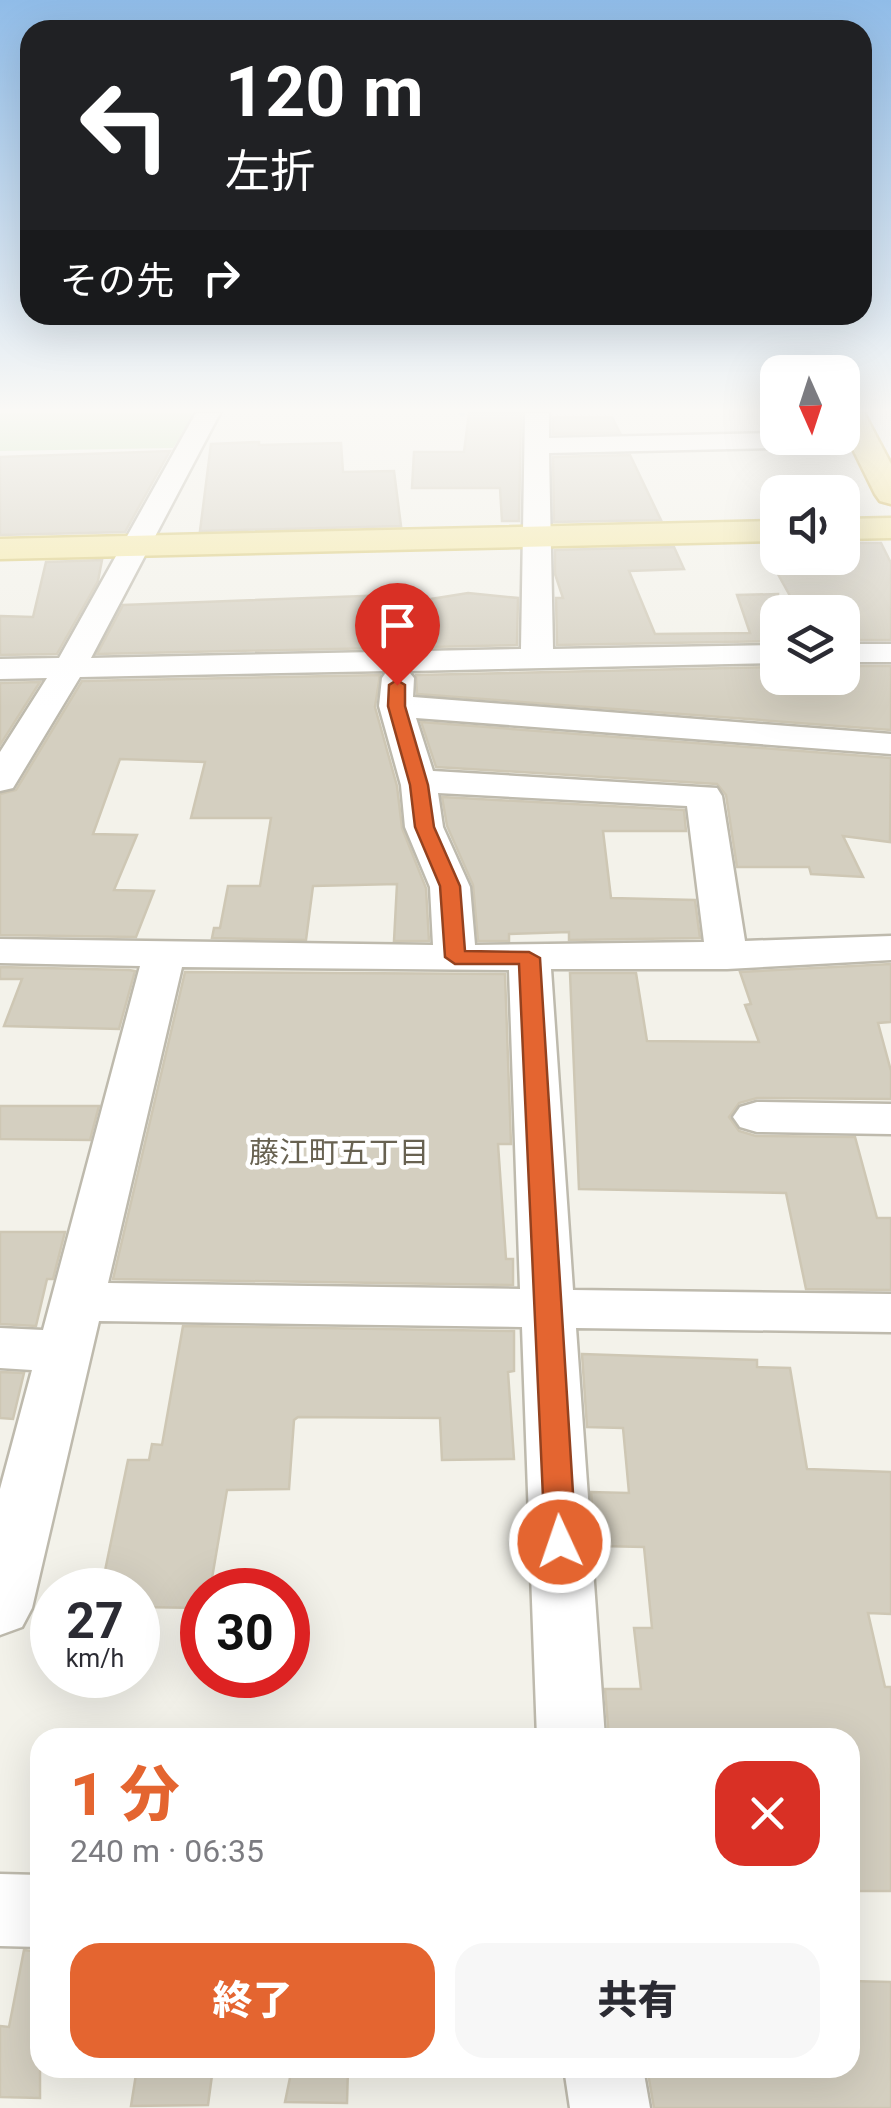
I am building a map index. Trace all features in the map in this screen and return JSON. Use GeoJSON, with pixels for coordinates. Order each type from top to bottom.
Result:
{"type":"FeatureCollection","features":[{"type":"Feature","properties":{"kind":"main road"},"geometry":{"type":"LineString","coordinates":[[860,529],[891,528]]}},
{"type":"Feature","properties":{"kind":"main road"},"geometry":{"type":"LineString","coordinates":[[0,549],[760,531]]}},
{"type":"Feature","properties":{"kind":"street"},"geometry":{"type":"LineString","coordinates":[[0,780],[69,669],[155,511]]}},
{"type":"Feature","properties":{"kind":"street"},"geometry":{"type":"LineString","coordinates":[[535,511],[538,658]]}},
{"type":"Feature","properties":{"kind":"street"},"geometry":{"type":"LineString","coordinates":[[860,653],[891,653]]}},
{"type":"Feature","properties":{"kind":"street"},"geometry":{"type":"LineString","coordinates":[[0,669],[760,654]]}},
{"type":"Feature","properties":{"kind":"street"},"geometry":{"type":"LineString","coordinates":[[398,664],[396,706],[418,781],[424,827],[450,886],[455,957]]}},
{"type":"Feature","properties":{"kind":"street"},"geometry":{"type":"LineString","coordinates":[[396,706],[891,744]]}},
{"type":"Feature","properties":{"kind":"street"},"geometry":{"type":"LineString","coordinates":[[418,781],[704,796],[727,956]]}},
{"type":"Feature","properties":{"kind":"street"},"geometry":{"type":"LineString","coordinates":[[0,951],[529,958],[727,956],[891,948]]}},
{"type":"Feature","properties":{"kind":"street"},"geometry":{"type":"LineString","coordinates":[[0,1608],[164,955]]}},
{"type":"Feature","properties":{"kind":"street"},"geometry":{"type":"LineString","coordinates":[[529,958],[570,1728]]}},
{"type":"Feature","properties":{"kind":"street"},"geometry":{"type":"LineString","coordinates":[[757,1117],[891,1118]]}},
{"type":"Feature","properties":{"kind":"street"},"geometry":{"type":"LineString","coordinates":[[0,1348],[70,1326],[547,1308],[891,1313]]}},
{"type":"Feature","properties":{"kind":"street"},"geometry":{"type":"LineString","coordinates":[[0,1910],[30,1911]]}},
{"type":"Feature","properties":{"kind":"street"},"geometry":{"type":"LineString","coordinates":[[606,2078],[610,2108]]}},
{"type":"Feature","properties":{"kind":"building"},"geometry":{"type":"Polygon","coordinates":[[[0,511],[136,511],[125,532],[0,535],[0,511]]]}},
{"type":"Feature","properties":{"kind":"building"},"geometry":{"type":"Polygon","coordinates":[[[202,511],[399,511],[401,526],[200,531],[202,511]]]}},
{"type":"Feature","properties":{"kind":"building"},"geometry":{"type":"Polygon","coordinates":[[[501,511],[519,511],[519,521],[502,521],[501,511]]]}},
{"type":"Feature","properties":{"kind":"building"},"geometry":{"type":"Polygon","coordinates":[[[554,511],[657,511],[661,520],[554,522],[554,511]]]}},
{"type":"Feature","properties":{"kind":"building"},"geometry":{"type":"Polygon","coordinates":[[[860,543],[881,543],[891,563],[891,640],[860,640],[860,595],[790,595],[778,575],[860,575],[860,543]]]}},
{"type":"Feature","properties":{"kind":"building"},"geometry":{"type":"Polygon","coordinates":[[[674,547],[684,569],[629,571],[655,634],[750,633],[737,595],[778,594],[778,595],[760,595],[760,641],[557,645],[556,598],[563,598],[555,574],[555,550],[674,547]]]}},
{"type":"Feature","properties":{"kind":"building"},"geometry":{"type":"Polygon","coordinates":[[[102,560],[98,581],[57,654],[0,655],[0,616],[33,617],[46,562],[102,560]]]}},
{"type":"Feature","properties":{"kind":"building"},"geometry":{"type":"Polygon","coordinates":[[[468,593],[518,598],[517,645],[97,654],[123,605],[417,594],[418,601],[468,593]]]}},
{"type":"Feature","properties":{"kind":"building"},"geometry":{"type":"Polygon","coordinates":[[[860,666],[891,666],[891,730],[417,694],[416,675],[760,667],[760,695],[860,695],[860,666]]]}},
{"type":"Feature","properties":{"kind":"building"},"geometry":{"type":"Polygon","coordinates":[[[380,675],[375,707],[397,786],[402,828],[426,888],[429,941],[394,941],[397,884],[313,886],[306,940],[212,938],[214,928],[220,928],[228,886],[260,886],[271,818],[191,818],[205,762],[120,759],[93,834],[137,835],[114,890],[154,891],[136,937],[0,935],[0,794],[16,790],[82,681],[380,675]]]}},
{"type":"Feature","properties":{"kind":"building"},"geometry":{"type":"Polygon","coordinates":[[[40,682],[0,745],[0,683],[40,682]]]}},
{"type":"Feature","properties":{"kind":"building"},"geometry":{"type":"Polygon","coordinates":[[[421,722],[891,758],[890,842],[843,836],[863,877],[811,874],[809,867],[737,867],[726,795],[717,784],[436,767],[421,722]]]}},
{"type":"Feature","properties":{"kind":"building"},"geometry":{"type":"Polygon","coordinates":[[[442,797],[684,810],[686,831],[603,831],[611,898],[695,900],[700,938],[569,940],[569,932],[509,934],[509,941],[478,941],[473,885],[447,826],[442,797]]]}},
{"type":"Feature","properties":{"kind":"building"},"geometry":{"type":"Polygon","coordinates":[[[891,964],[891,1022],[878,1023],[891,1071],[891,1099],[757,1098],[739,1103],[729,1117],[739,1131],[756,1136],[855,1137],[877,1218],[891,1218],[891,1290],[806,1289],[786,1193],[579,1189],[570,973],[636,973],[647,1041],[759,1042],[745,1005],[751,1004],[740,972],[891,964]]]}},
{"type":"Feature","properties":{"kind":"building"},"geometry":{"type":"Polygon","coordinates":[[[0,967],[135,971],[119,1029],[4,1026],[22,979],[0,979],[0,967]]]}},
{"type":"Feature","properties":{"kind":"building"},"geometry":{"type":"Polygon","coordinates":[[[185,972],[505,974],[511,1144],[498,1144],[506,1259],[513,1259],[513,1285],[113,1279],[185,972]]]}},
{"type":"Feature","properties":{"kind":"building"},"geometry":{"type":"Polygon","coordinates":[[[0,1106],[99,1106],[90,1140],[0,1139],[0,1106]]]}},
{"type":"Feature","properties":{"kind":"building"},"geometry":{"type":"Polygon","coordinates":[[[0,1232],[65,1232],[53,1279],[47,1279],[36,1326],[0,1324],[0,1232]]]}},
{"type":"Feature","properties":{"kind":"building"},"geometry":{"type":"Polygon","coordinates":[[[183,1326],[514,1331],[514,1371],[508,1372],[514,1459],[442,1460],[440,1418],[298,1417],[294,1420],[289,1489],[227,1490],[214,1568],[180,1568],[180,1608],[160,1607],[160,1568],[106,1568],[128,1460],[149,1460],[152,1444],[162,1445],[183,1326]]]}},
{"type":"Feature","properties":{"kind":"building"},"geometry":{"type":"Polygon","coordinates":[[[582,1354],[757,1360],[757,1367],[790,1368],[807,1469],[891,1472],[891,1614],[868,1613],[885,1687],[891,1687],[891,1891],[860,1891],[860,1728],[608,1728],[605,1689],[641,1689],[634,1628],[652,1628],[644,1547],[602,1546],[601,1526],[594,1526],[591,1492],[629,1493],[623,1428],[587,1427],[582,1354]]]}},
{"type":"Feature","properties":{"kind":"building"},"geometry":{"type":"Polygon","coordinates":[[[0,1372],[24,1373],[13,1419],[0,1418],[0,1372]]]}},
{"type":"Feature","properties":{"kind":"building"},"geometry":{"type":"Polygon","coordinates":[[[24,1950],[30,1951],[30,2078],[40,2078],[40,2098],[0,2097],[0,2026],[9,2027],[24,1950]]]}},
{"type":"Feature","properties":{"kind":"building"},"geometry":{"type":"Polygon","coordinates":[[[860,1981],[891,1982],[891,2108],[654,2108],[649,2078],[860,2078],[860,1981]]]}},
{"type":"Feature","properties":{"kind":"building"},"geometry":{"type":"Polygon","coordinates":[[[135,2078],[212,2078],[208,2105],[131,2106],[135,2078]]]}},
{"type":"Feature","properties":{"kind":"building"},"geometry":{"type":"Polygon","coordinates":[[[290,2078],[348,2078],[347,2103],[285,2102],[290,2078]]]}},
{"type":"Feature","properties":{"kind":"district","name":"藤江町五丁目"},"geometry":{"type":"Point","coordinates":[339,1152]}},
{"type":"Feature","properties":{"kind":"route"},"geometry":{"type":"LineString","coordinates":[[397,685],[396,706],[419,785],[424,827],[450,886],[455,957],[529,958],[560,1542]]}}]}
